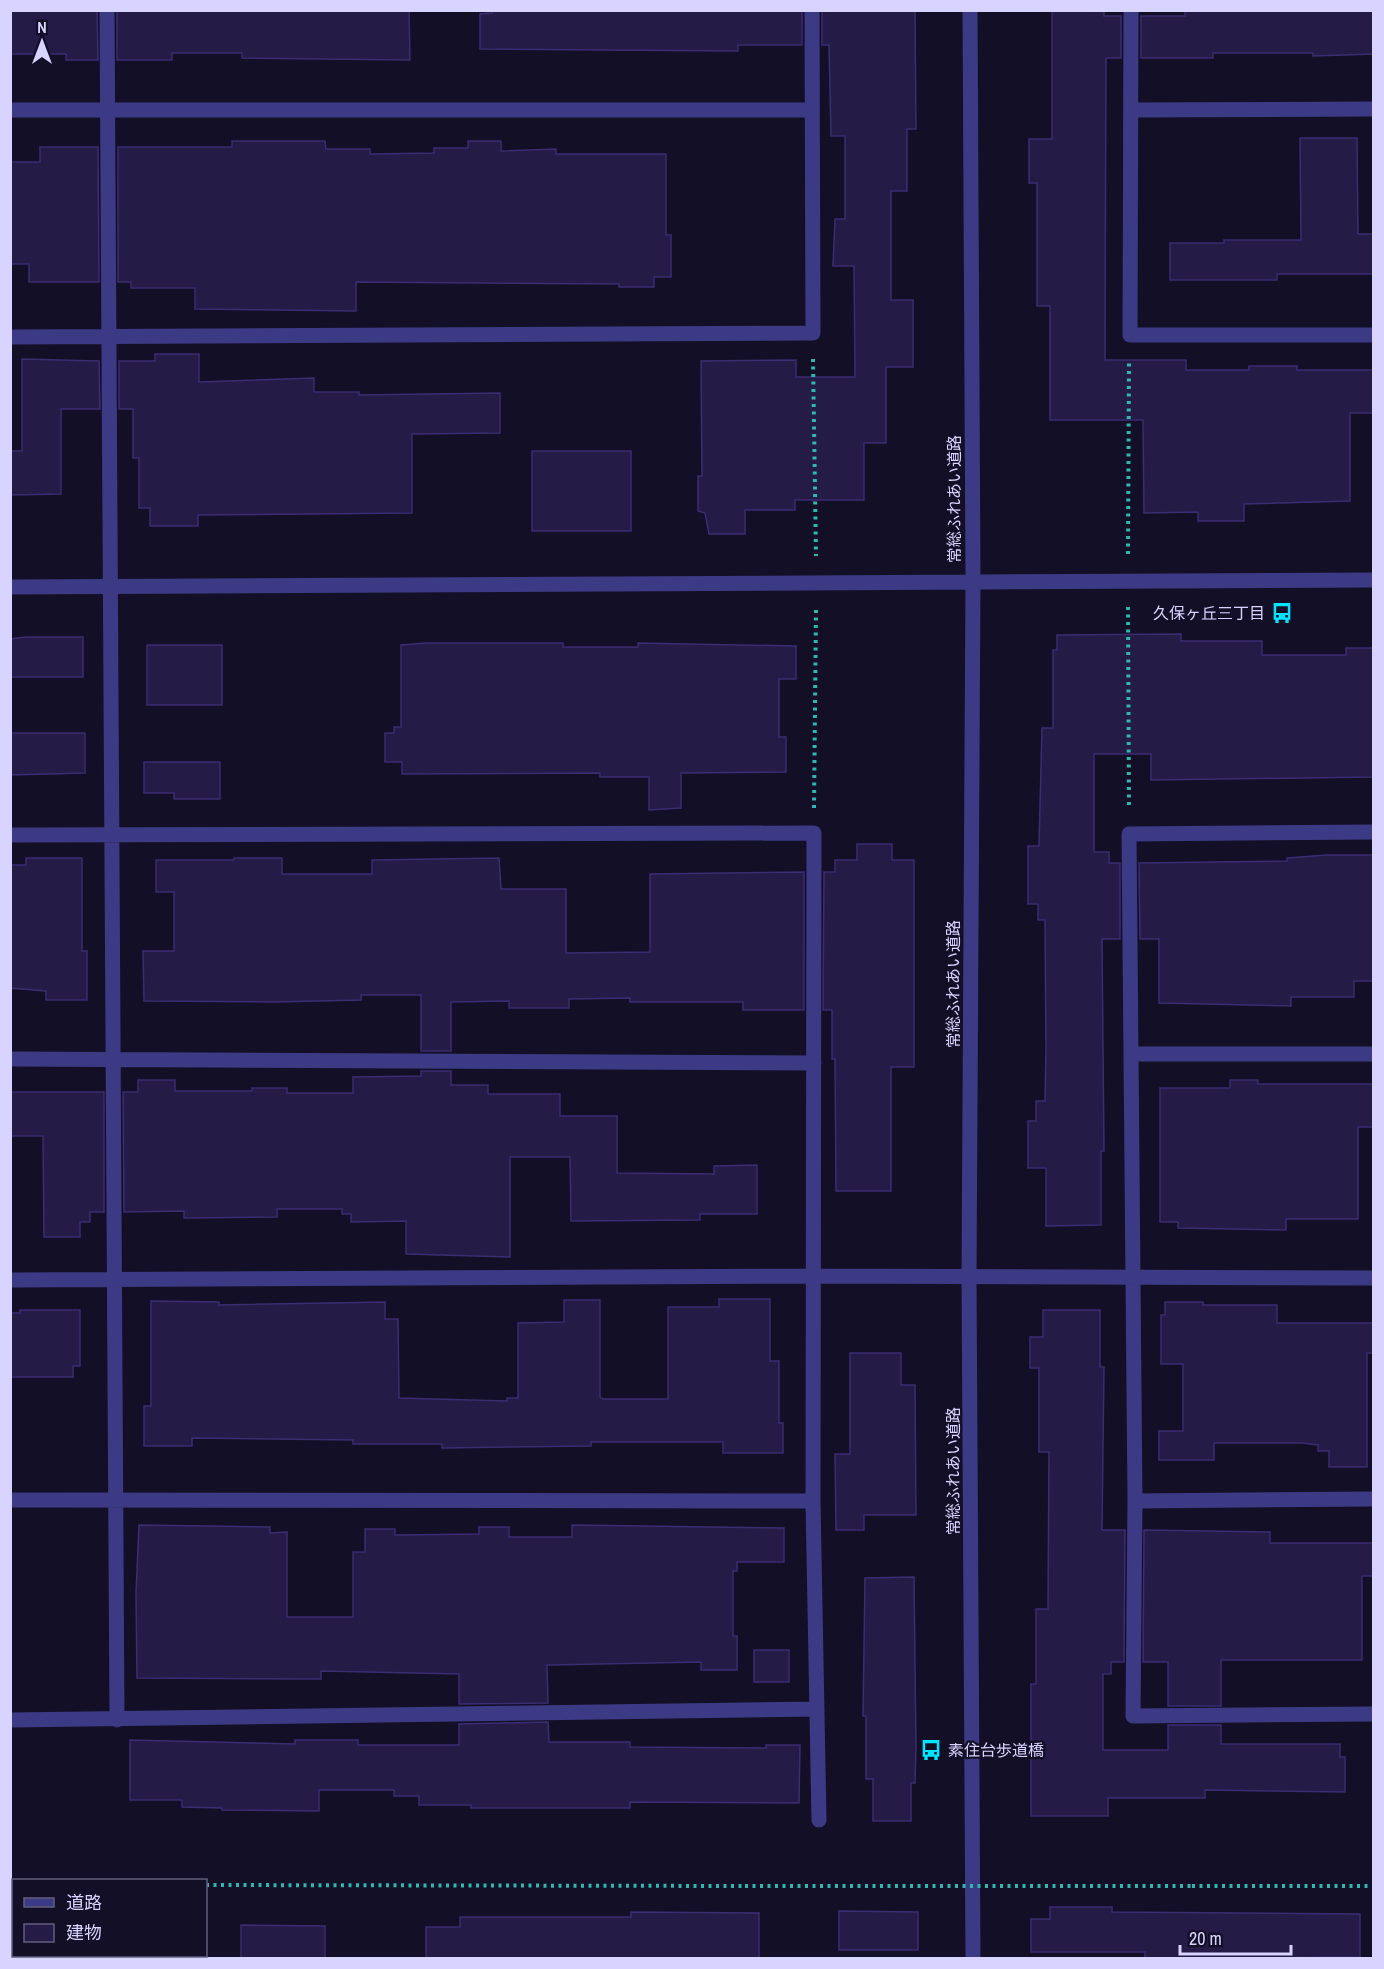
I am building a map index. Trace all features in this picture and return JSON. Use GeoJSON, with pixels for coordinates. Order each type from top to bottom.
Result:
{"type":"FeatureCollection","features":[{"type":"Feature","properties":{"kind":"street"},"geometry":{"type":"LineString","coordinates":[[107,10],[117,1720]]}},
{"type":"Feature","properties":{"kind":"street"},"geometry":{"type":"LineString","coordinates":[[10,337],[813,333],[812,10]]}},
{"type":"Feature","properties":{"kind":"street","name":"常総ふれあい道路"},"geometry":{"type":"LineString","coordinates":[[970,10],[973,581],[969,1277],[973,1959]]}},
{"type":"Feature","properties":{"kind":"street"},"geometry":{"type":"LineString","coordinates":[[1131,10],[1130,335],[1374,335]]}},
{"type":"Feature","properties":{"kind":"street"},"geometry":{"type":"LineString","coordinates":[[1131,110],[1374,109]]}},
{"type":"Feature","properties":{"kind":"street"},"geometry":{"type":"LineString","coordinates":[[10,111],[812,110]]}},
{"type":"Feature","properties":{"kind":"street"},"geometry":{"type":"LineString","coordinates":[[10,587],[1374,580]]}},
{"type":"Feature","properties":{"kind":"street"},"geometry":{"type":"LineString","coordinates":[[1374,832],[1129,834],[1134,1278],[1133,1716],[1374,1714]]}},
{"type":"Feature","properties":{"kind":"street"},"geometry":{"type":"LineString","coordinates":[[10,834],[814,833],[813,1501],[819,1820]]}},
{"type":"Feature","properties":{"kind":"street"},"geometry":{"type":"LineString","coordinates":[[1132,1054],[1374,1054]]}},
{"type":"Feature","properties":{"kind":"street"},"geometry":{"type":"LineString","coordinates":[[10,1059],[814,1063]]}},
{"type":"Feature","properties":{"kind":"street"},"geometry":{"type":"LineString","coordinates":[[10,1280],[813,1276],[1374,1278]]}},
{"type":"Feature","properties":{"kind":"street"},"geometry":{"type":"LineString","coordinates":[[1135,1501],[1374,1499]]}},
{"type":"Feature","properties":{"kind":"street"},"geometry":{"type":"LineString","coordinates":[[10,1500],[813,1501]]}},
{"type":"Feature","properties":{"kind":"street"},"geometry":{"type":"LineString","coordinates":[[10,1720],[817,1709]]}},
{"type":"Feature","properties":{"kind":"path"},"geometry":{"type":"LineString","coordinates":[[813,333],[816,582],[814,833]]}},
{"type":"Feature","properties":{"kind":"path"},"geometry":{"type":"LineString","coordinates":[[1129,834],[1130,335]]}},
{"type":"Feature","properties":{"kind":"path"},"geometry":{"type":"LineString","coordinates":[[207,1885],[1374,1886]]}},
{"type":"Feature","properties":{"kind":"building"},"geometry":{"type":"Polygon","coordinates":[[[10,10],[97,10],[98,60],[66,60],[66,54],[10,54],[10,10]]]}},
{"type":"Feature","properties":{"kind":"building"},"geometry":{"type":"Polygon","coordinates":[[[117,10],[409,10],[410,60],[242,58],[242,53],[172,53],[172,60],[117,60],[117,10]]]}},
{"type":"Feature","properties":{"kind":"building"},"geometry":{"type":"Polygon","coordinates":[[[492,10],[802,10],[802,45],[738,45],[738,51],[480,49],[480,14],[492,13],[492,10]]]}},
{"type":"Feature","properties":{"kind":"building"},"geometry":{"type":"Polygon","coordinates":[[[822,10],[915,10],[916,129],[907,129],[907,191],[891,191],[891,300],[913,300],[913,367],[886,367],[886,443],[864,443],[864,500],[795,500],[795,510],[745,510],[745,534],[709,534],[705,513],[698,511],[698,476],[702,476],[701,361],[796,360],[796,377],[855,377],[854,266],[833,266],[835,219],[845,219],[845,136],[831,136],[829,45],[822,45],[822,10]]]}},
{"type":"Feature","properties":{"kind":"building"},"geometry":{"type":"Polygon","coordinates":[[[1052,10],[1104,10],[1104,16],[1121,16],[1121,58],[1106,58],[1105,360],[1186,360],[1186,370],[1249,370],[1249,366],[1297,366],[1297,370],[1374,370],[1374,413],[1350,413],[1350,501],[1244,504],[1244,521],[1198,521],[1198,512],[1144,513],[1143,420],[1050,420],[1050,306],[1037,306],[1037,183],[1029,183],[1029,139],[1052,139],[1052,10]]]}},
{"type":"Feature","properties":{"kind":"building"},"geometry":{"type":"Polygon","coordinates":[[[1185,10],[1374,10],[1374,54],[1313,56],[1313,53],[1213,53],[1213,58],[1141,58],[1141,16],[1185,16],[1185,10]]]}},
{"type":"Feature","properties":{"kind":"building"},"geometry":{"type":"Polygon","coordinates":[[[1300,138],[1357,138],[1358,234],[1374,234],[1374,274],[1277,274],[1277,280],[1170,280],[1170,243],[1301,240],[1300,138]]]}},
{"type":"Feature","properties":{"kind":"building"},"geometry":{"type":"Polygon","coordinates":[[[232,141],[325,141],[326,149],[370,149],[370,154],[434,153],[434,148],[468,148],[468,141],[501,141],[501,151],[556,149],[556,154],[666,154],[666,235],[671,235],[671,277],[654,277],[654,287],[619,287],[619,284],[356,282],[356,311],[195,309],[195,288],[131,288],[131,282],[118,282],[118,147],[232,147],[232,141]]]}},
{"type":"Feature","properties":{"kind":"building"},"geometry":{"type":"Polygon","coordinates":[[[40,147],[98,147],[99,282],[29,282],[29,264],[10,264],[10,162],[40,162],[40,147]]]}},
{"type":"Feature","properties":{"kind":"building"},"geometry":{"type":"Polygon","coordinates":[[[155,354],[199,354],[199,382],[314,378],[314,392],[359,392],[359,395],[500,393],[500,433],[412,434],[412,513],[198,515],[198,526],[150,526],[150,508],[139,508],[139,458],[133,458],[133,409],[119,409],[119,361],[155,361],[155,354]]]}},
{"type":"Feature","properties":{"kind":"building"},"geometry":{"type":"Polygon","coordinates":[[[22,359],[99,361],[100,409],[61,409],[61,494],[10,495],[10,451],[22,451],[22,359]]]}},
{"type":"Feature","properties":{"kind":"building"},"geometry":{"type":"Polygon","coordinates":[[[532,451],[631,451],[631,531],[532,531],[532,451]]]}},
{"type":"Feature","properties":{"kind":"building"},"geometry":{"type":"Polygon","coordinates":[[[1181,634],[1181,641],[1262,641],[1262,655],[1346,655],[1346,648],[1374,648],[1374,777],[1151,780],[1151,754],[1094,754],[1094,852],[1109,852],[1109,863],[1120,863],[1120,939],[1102,939],[1104,1151],[1101,1151],[1101,1225],[1046,1226],[1046,1168],[1028,1168],[1028,1121],[1036,1121],[1036,1101],[1045,1101],[1046,1048],[1045,920],[1038,920],[1038,904],[1028,904],[1028,846],[1039,846],[1042,728],[1053,728],[1053,650],[1057,650],[1057,635],[1181,634]]]}},
{"type":"Feature","properties":{"kind":"building"},"geometry":{"type":"Polygon","coordinates":[[[83,637],[83,677],[10,677],[10,639],[83,637]]]}},
{"type":"Feature","properties":{"kind":"building"},"geometry":{"type":"Polygon","coordinates":[[[563,643],[563,647],[638,647],[638,643],[796,646],[796,679],[779,679],[779,737],[786,737],[786,772],[681,773],[681,808],[649,810],[649,777],[600,777],[600,773],[402,774],[402,762],[385,762],[385,733],[394,733],[394,727],[401,727],[401,645],[563,643]]]}},
{"type":"Feature","properties":{"kind":"building"},"geometry":{"type":"Polygon","coordinates":[[[147,645],[222,645],[222,705],[147,705],[147,645]]]}},
{"type":"Feature","properties":{"kind":"building"},"geometry":{"type":"Polygon","coordinates":[[[10,733],[85,733],[85,773],[10,775],[10,733]]]}},
{"type":"Feature","properties":{"kind":"building"},"geometry":{"type":"Polygon","coordinates":[[[144,762],[220,762],[220,799],[174,799],[174,793],[144,793],[144,762]]]}},
{"type":"Feature","properties":{"kind":"building"},"geometry":{"type":"Polygon","coordinates":[[[857,844],[892,844],[892,860],[914,860],[914,1067],[891,1067],[891,1191],[836,1191],[835,1059],[832,1059],[832,1010],[823,1010],[824,872],[835,872],[835,860],[857,860],[857,844]]]}},
{"type":"Feature","properties":{"kind":"building"},"geometry":{"type":"Polygon","coordinates":[[[1374,855],[1373,981],[1354,981],[1354,997],[1291,997],[1291,1006],[1159,1003],[1159,939],[1140,939],[1139,863],[1287,861],[1287,858],[1374,855]]]}},
{"type":"Feature","properties":{"kind":"building"},"geometry":{"type":"Polygon","coordinates":[[[26,858],[82,858],[82,951],[87,951],[87,1000],[46,1000],[46,991],[10,988],[10,865],[26,865],[26,858]]]}},
{"type":"Feature","properties":{"kind":"building"},"geometry":{"type":"Polygon","coordinates":[[[234,858],[282,858],[282,874],[372,874],[372,860],[499,858],[501,889],[566,889],[566,953],[650,952],[650,874],[804,872],[804,1010],[743,1010],[743,1002],[630,1002],[630,998],[569,999],[569,1008],[509,1008],[509,1001],[451,1002],[451,1051],[421,1051],[421,995],[361,995],[361,1000],[273,1002],[144,1001],[143,951],[174,951],[174,892],[156,892],[156,860],[234,860],[234,858]]]}},
{"type":"Feature","properties":{"kind":"building"},"geometry":{"type":"Polygon","coordinates":[[[421,1071],[451,1071],[451,1085],[488,1085],[488,1094],[560,1094],[560,1116],[617,1116],[617,1173],[714,1174],[714,1166],[757,1165],[757,1214],[700,1214],[700,1220],[571,1221],[570,1157],[510,1157],[510,1257],[406,1254],[406,1221],[351,1222],[351,1214],[342,1214],[342,1209],[277,1209],[277,1217],[184,1218],[184,1211],[124,1212],[123,1092],[138,1092],[138,1080],[175,1080],[175,1091],[252,1091],[252,1088],[287,1088],[287,1093],[353,1093],[353,1077],[421,1076],[421,1071]]]}},
{"type":"Feature","properties":{"kind":"building"},"geometry":{"type":"Polygon","coordinates":[[[1230,1080],[1258,1080],[1258,1084],[1374,1084],[1374,1127],[1358,1127],[1358,1219],[1286,1219],[1286,1230],[1178,1228],[1178,1222],[1160,1222],[1160,1088],[1230,1088],[1230,1080]]]}},
{"type":"Feature","properties":{"kind":"building"},"geometry":{"type":"Polygon","coordinates":[[[10,1092],[104,1092],[104,1212],[90,1212],[90,1222],[80,1222],[80,1237],[44,1237],[43,1136],[10,1136],[10,1092]]]}},
{"type":"Feature","properties":{"kind":"building"},"geometry":{"type":"Polygon","coordinates":[[[719,1299],[770,1299],[770,1361],[779,1361],[779,1423],[783,1423],[783,1453],[723,1453],[723,1442],[591,1442],[591,1446],[442,1448],[442,1444],[353,1444],[353,1440],[192,1438],[192,1446],[144,1446],[144,1406],[151,1406],[151,1301],[219,1302],[219,1305],[385,1302],[385,1319],[398,1319],[399,1398],[507,1401],[507,1398],[518,1398],[518,1323],[564,1322],[564,1300],[600,1300],[600,1397],[603,1399],[668,1399],[668,1307],[719,1307],[719,1299]]]}},
{"type":"Feature","properties":{"kind":"building"},"geometry":{"type":"Polygon","coordinates":[[[1165,1302],[1203,1302],[1203,1305],[1277,1305],[1277,1323],[1374,1323],[1374,1353],[1367,1353],[1367,1467],[1329,1467],[1329,1451],[1318,1451],[1318,1445],[1302,1443],[1214,1443],[1214,1460],[1159,1460],[1159,1431],[1183,1431],[1183,1364],[1161,1364],[1161,1315],[1165,1315],[1165,1302]]]}},
{"type":"Feature","properties":{"kind":"building"},"geometry":{"type":"Polygon","coordinates":[[[20,1310],[80,1310],[80,1366],[73,1366],[73,1377],[10,1377],[10,1313],[20,1313],[20,1310]]]}},
{"type":"Feature","properties":{"kind":"building"},"geometry":{"type":"Polygon","coordinates":[[[1043,1310],[1100,1310],[1100,1367],[1104,1367],[1102,1530],[1125,1530],[1124,1662],[1111,1662],[1111,1674],[1103,1674],[1103,1750],[1168,1750],[1168,1725],[1221,1725],[1221,1744],[1340,1744],[1340,1757],[1345,1757],[1345,1792],[1205,1790],[1205,1798],[1108,1798],[1108,1816],[1031,1816],[1031,1684],[1036,1684],[1036,1609],[1048,1609],[1049,1452],[1039,1452],[1039,1368],[1030,1368],[1030,1337],[1043,1337],[1043,1310]]]}},
{"type":"Feature","properties":{"kind":"building"},"geometry":{"type":"Polygon","coordinates":[[[850,1353],[901,1353],[901,1385],[915,1385],[916,1515],[864,1515],[864,1530],[836,1530],[835,1454],[850,1454],[850,1353]]]}},
{"type":"Feature","properties":{"kind":"building"},"geometry":{"type":"Polygon","coordinates":[[[139,1525],[270,1527],[270,1533],[287,1532],[287,1617],[353,1617],[353,1552],[365,1552],[365,1529],[395,1529],[395,1535],[479,1534],[479,1527],[509,1527],[509,1537],[572,1537],[572,1525],[784,1528],[784,1562],[737,1562],[737,1571],[733,1571],[733,1636],[737,1636],[737,1670],[701,1670],[701,1662],[547,1665],[548,1703],[459,1704],[459,1674],[321,1671],[321,1679],[137,1678],[136,1594],[139,1525]]]}},
{"type":"Feature","properties":{"kind":"building"},"geometry":{"type":"Polygon","coordinates":[[[1144,1530],[1270,1532],[1270,1543],[1374,1543],[1374,1576],[1362,1576],[1362,1660],[1221,1660],[1221,1706],[1168,1706],[1168,1662],[1143,1662],[1144,1530]]]}},
{"type":"Feature","properties":{"kind":"building"},"geometry":{"type":"Polygon","coordinates":[[[914,1577],[916,1748],[915,1783],[911,1783],[911,1821],[873,1821],[873,1779],[866,1779],[866,1716],[863,1716],[865,1578],[914,1577]]]}},
{"type":"Feature","properties":{"kind":"building"},"geometry":{"type":"Polygon","coordinates":[[[754,1650],[789,1650],[789,1682],[754,1682],[754,1650]]]}},
{"type":"Feature","properties":{"kind":"building"},"geometry":{"type":"Polygon","coordinates":[[[548,1722],[549,1742],[630,1742],[630,1747],[766,1748],[766,1745],[800,1745],[799,1803],[630,1802],[630,1808],[471,1808],[471,1805],[419,1805],[419,1796],[394,1796],[394,1790],[319,1790],[319,1811],[222,1810],[222,1808],[182,1807],[182,1800],[130,1800],[130,1740],[295,1744],[295,1740],[358,1740],[358,1745],[459,1745],[459,1724],[548,1722]]]}},
{"type":"Feature","properties":{"kind":"building"},"geometry":{"type":"Polygon","coordinates":[[[1050,1907],[1112,1907],[1112,1912],[1360,1914],[1360,1957],[1145,1959],[1145,1952],[1031,1952],[1031,1919],[1050,1919],[1050,1907]]]}},
{"type":"Feature","properties":{"kind":"building"},"geometry":{"type":"Polygon","coordinates":[[[839,1911],[918,1912],[918,1950],[839,1950],[839,1911]]]}},
{"type":"Feature","properties":{"kind":"building"},"geometry":{"type":"Polygon","coordinates":[[[631,1912],[759,1913],[759,1959],[426,1959],[426,1927],[460,1927],[460,1917],[631,1917],[631,1912]]]}},
{"type":"Feature","properties":{"kind":"building"},"geometry":{"type":"Polygon","coordinates":[[[241,1925],[325,1926],[325,1959],[241,1959],[241,1925]]]}},
{"type":"Feature","properties":{"kind":"place","name":"久保ヶ丘三丁目"},"geometry":{"type":"Point","coordinates":[1282,613]}},
{"type":"Feature","properties":{"kind":"place","name":"素住台歩道橋"},"geometry":{"type":"Point","coordinates":[931,1750]}}]}
